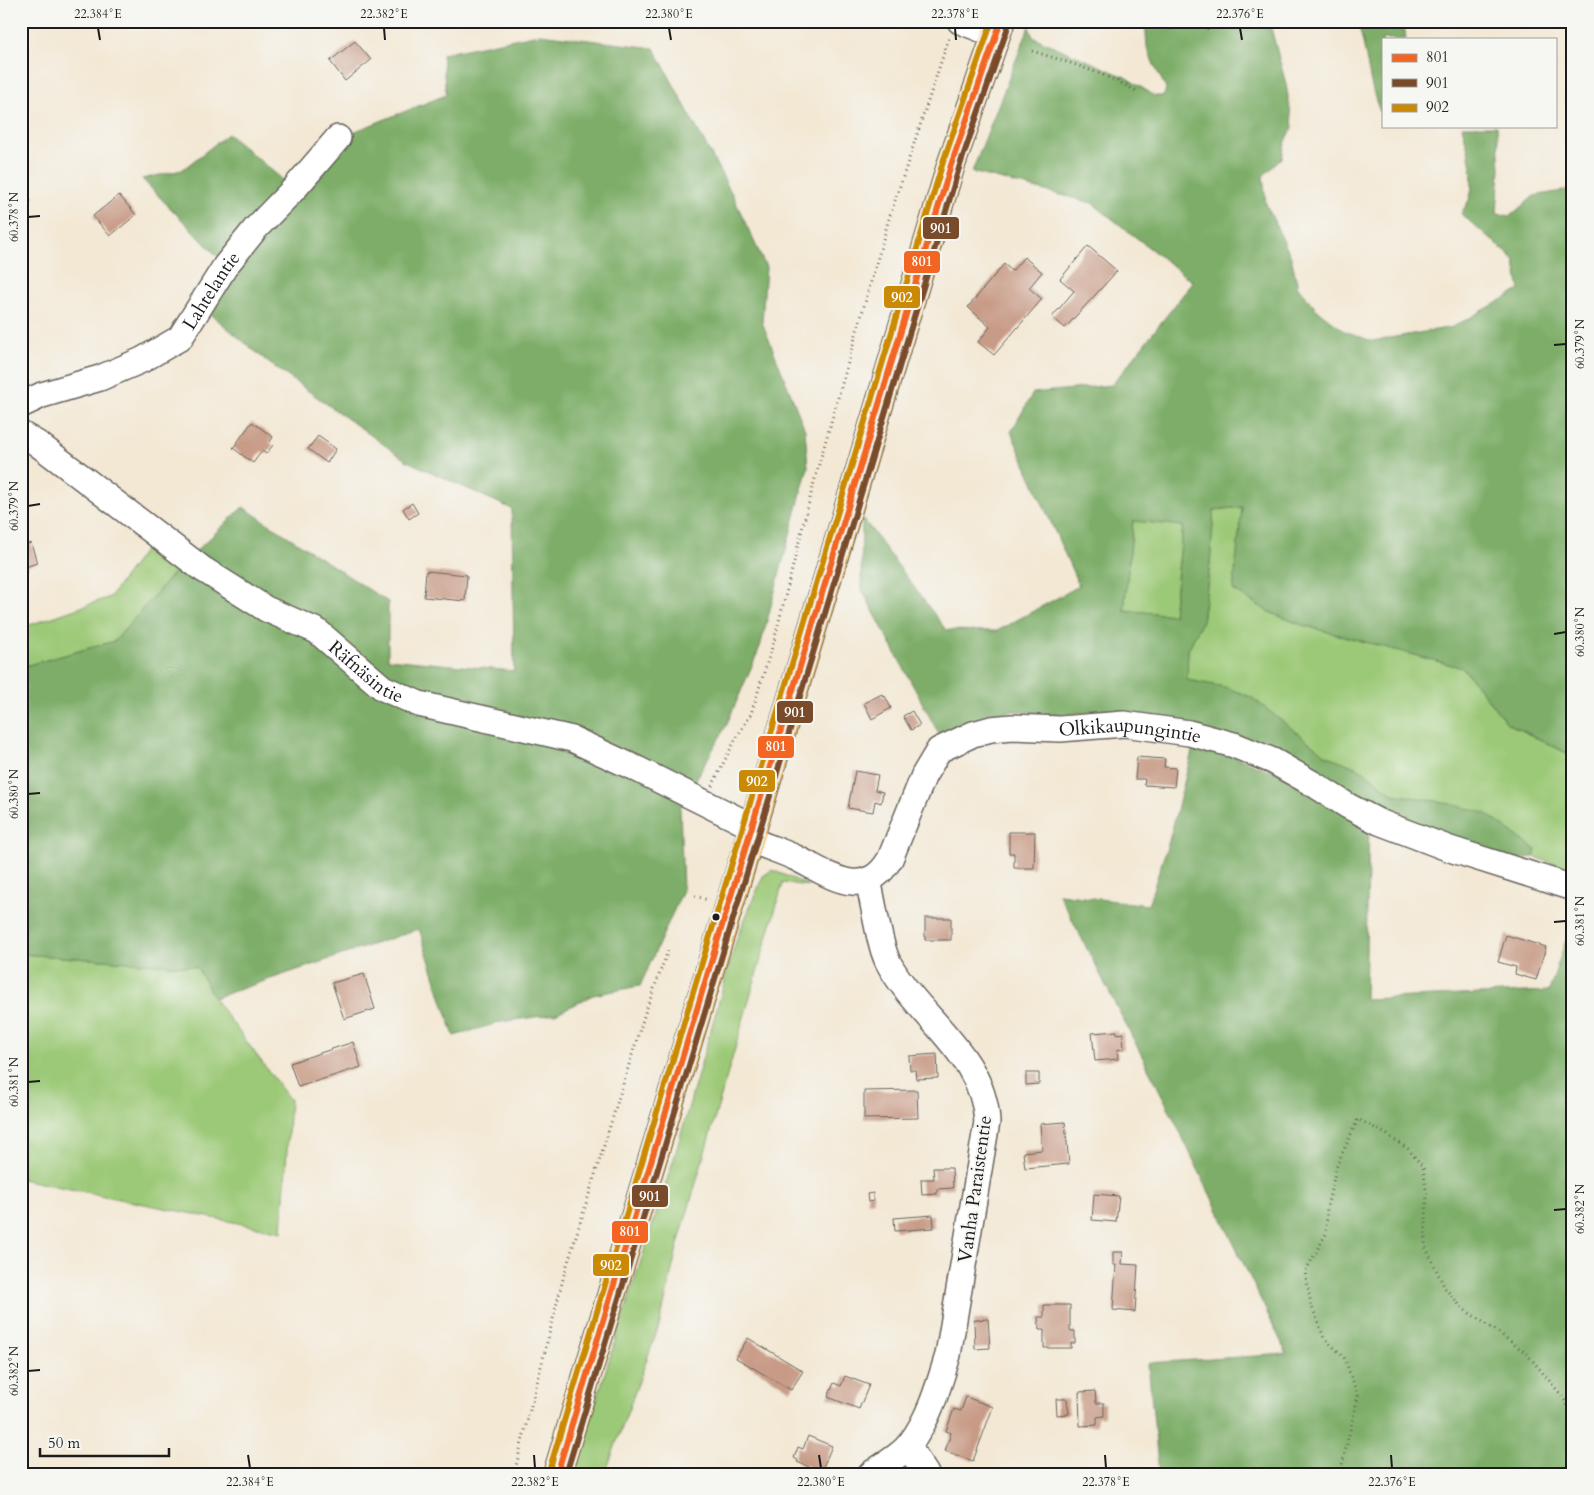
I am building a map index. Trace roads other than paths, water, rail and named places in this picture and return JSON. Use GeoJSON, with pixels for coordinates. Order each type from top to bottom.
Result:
{"type":"FeatureCollection","features":[{"type":"Feature","properties":{"kind":"main road"},"geometry":{"type":"LineString","coordinates":[[557,1474],[951,165],[999,28]]}},
{"type":"Feature","properties":{"kind":"street"},"geometry":{"type":"LineString","coordinates":[[956,26],[999,28]]}},
{"type":"Feature","properties":{"kind":"street","name":"Lahtelantie"},"geometry":{"type":"LineString","coordinates":[[21,405],[42,395],[100,378],[142,360],[180,338],[226,265],[256,228],[294,189],[338,138]]}},
{"type":"Feature","properties":{"kind":"street","name":"Räfnäsintie"},"geometry":{"type":"LineString","coordinates":[[21,434],[38,444],[201,568],[266,609],[317,631],[382,688],[419,704],[572,739],[703,802],[751,833]]}},
{"type":"Feature","properties":{"kind":"street","name":"Olkikaupungintie"},"geometry":{"type":"LineString","coordinates":[[868,880],[883,871],[924,775],[939,750],[972,734],[991,729],[1012,727],[1060,729],[1124,724],[1189,733],[1234,745],[1273,762],[1348,806],[1380,822],[1450,849],[1573,888]]}},
{"type":"Feature","properties":{"kind":"street"},"geometry":{"type":"LineString","coordinates":[[751,833],[838,880],[856,882],[868,880]]}},
{"type":"Feature","properties":{"kind":"street","name":"Vanha Paraistentie"},"geometry":{"type":"LineString","coordinates":[[868,880],[882,944],[888,962],[913,998],[967,1061],[980,1087],[986,1105],[987,1122],[948,1355],[941,1377],[920,1428],[908,1446],[871,1474]]}},
{"type":"Feature","properties":{"kind":"street"},"geometry":{"type":"LineString","coordinates":[[908,1446],[926,1474]]}}]}
